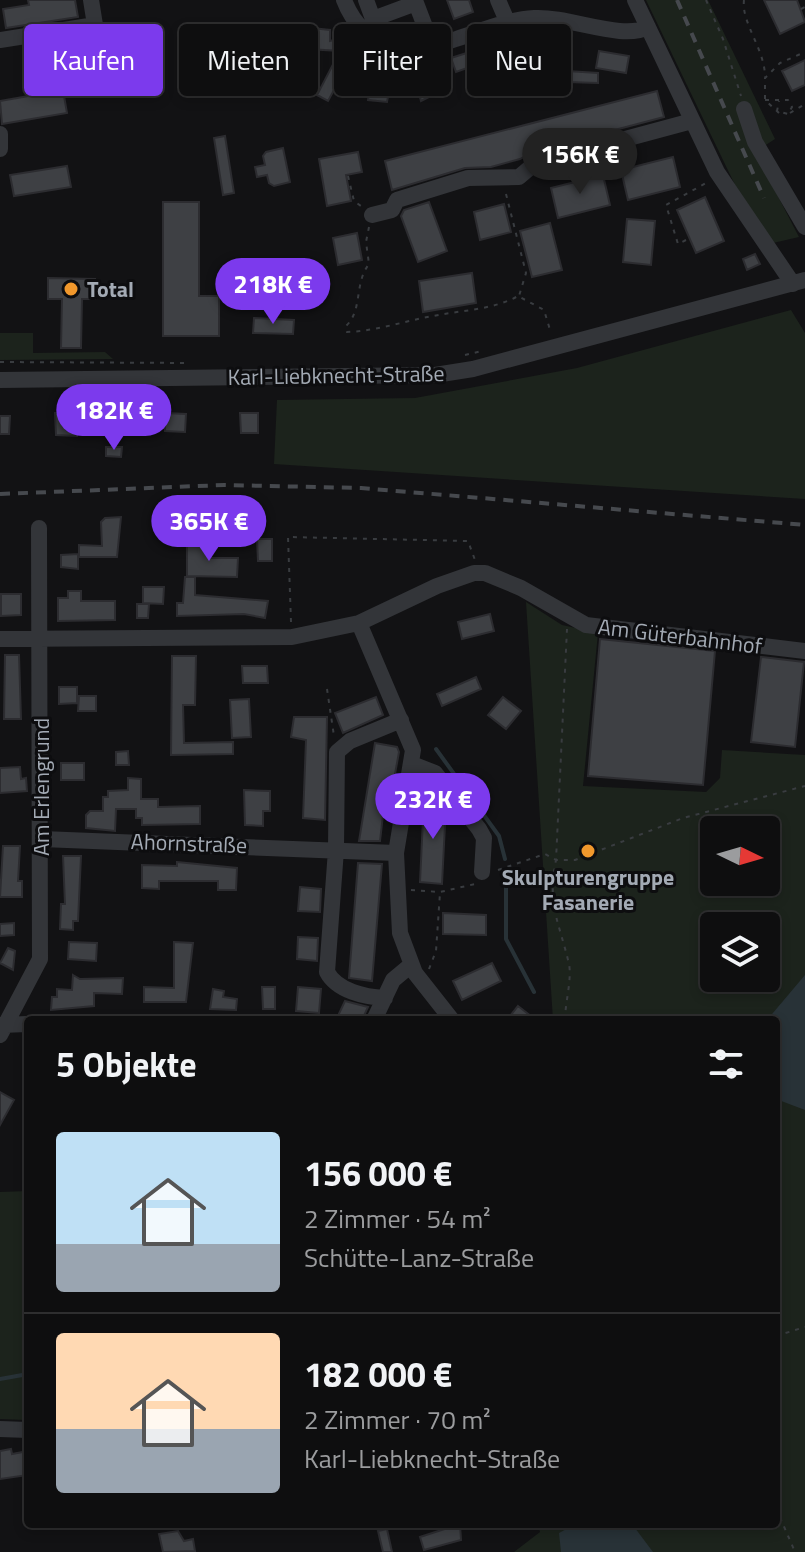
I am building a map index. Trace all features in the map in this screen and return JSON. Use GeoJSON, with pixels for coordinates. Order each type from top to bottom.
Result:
{"type":"FeatureCollection","features":[{"type":"Feature","properties":{"kind":"street"},"geometry":{"type":"LineString","coordinates":[[0,40],[95,25],[91,0]]}},
{"type":"Feature","properties":{"kind":"street"},"geometry":{"type":"LineString","coordinates":[[344,0],[359,24]]}},
{"type":"Feature","properties":{"kind":"street"},"geometry":{"type":"LineString","coordinates":[[366,0],[373,19],[416,3],[424,24]]}},
{"type":"Feature","properties":{"kind":"street"},"geometry":{"type":"LineString","coordinates":[[498,0],[507,21]]}},
{"type":"Feature","properties":{"kind":"street"},"geometry":{"type":"LineString","coordinates":[[635,0],[720,176],[799,282]]}},
{"type":"Feature","properties":{"kind":"street"},"geometry":{"type":"LineString","coordinates":[[451,39],[507,21],[562,19],[628,34],[648,27]]}},
{"type":"Feature","properties":{"kind":"street"},"geometry":{"type":"LineString","coordinates":[[744,109],[755,142],[805,227]]}},
{"type":"Feature","properties":{"kind":"street"},"geometry":{"type":"LineString","coordinates":[[372,215],[392,210],[397,200],[468,178],[519,177],[539,160],[590,158],[614,142],[692,121]]}},
{"type":"Feature","properties":{"kind":"street"},"geometry":{"type":"LineString","coordinates":[[0,134],[0,149]]}},
{"type":"Feature","properties":{"kind":"street","name":"Karl-Liebknecht-Straße"},"geometry":{"type":"LineString","coordinates":[[0,380],[435,375],[473,369],[799,282]]}},
{"type":"Feature","properties":{"kind":"street","name":"Am Erlengrund"},"geometry":{"type":"LineString","coordinates":[[2,1028],[40,959],[39,528]]}},
{"type":"Feature","properties":{"kind":"street"},"geometry":{"type":"LineString","coordinates":[[0,639],[292,637],[359,623],[437,586],[474,573]]}},
{"type":"Feature","properties":{"kind":"street","name":"Am Güterbahnhof"},"geometry":{"type":"LineString","coordinates":[[474,573],[496,576],[567,617],[612,631],[805,651]]}},
{"type":"Feature","properties":{"kind":"street"},"geometry":{"type":"LineString","coordinates":[[359,623],[413,750],[396,853],[396,909],[400,933],[415,972],[449,1016]]}},
{"type":"Feature","properties":{"kind":"street"},"geometry":{"type":"LineString","coordinates":[[385,998],[341,987],[332,981],[327,972],[336,850],[337,752],[350,741],[401,720]]}},
{"type":"Feature","properties":{"kind":"street"},"geometry":{"type":"LineString","coordinates":[[412,764],[435,773],[479,829],[484,838],[482,872]]}},
{"type":"Feature","properties":{"kind":"street","name":"Ahornstraße"},"geometry":{"type":"LineString","coordinates":[[42,839],[274,845],[396,853]]}},
{"type":"Feature","properties":{"kind":"street"},"geometry":{"type":"LineString","coordinates":[[376,1016],[393,980],[415,972]]}},
{"type":"Feature","properties":{"kind":"street"},"geometry":{"type":"LineString","coordinates":[[2,1028],[24,1025]]}},
{"type":"Feature","properties":{"kind":"street"},"geometry":{"type":"LineString","coordinates":[[0,1429],[24,1430]]}},
{"type":"Feature","properties":{"kind":"path"},"geometry":{"type":"LineString","coordinates":[[706,0],[723,39],[744,109]]}},
{"type":"Feature","properties":{"kind":"path"},"geometry":{"type":"LineString","coordinates":[[744,0],[744,12],[765,62],[765,100],[779,113],[788,114],[803,104]]}},
{"type":"Feature","properties":{"kind":"path"},"geometry":{"type":"LineString","coordinates":[[765,78],[780,63],[805,52]]}},
{"type":"Feature","properties":{"kind":"path"},"geometry":{"type":"LineString","coordinates":[[765,100],[786,99],[791,104],[803,104]]}},
{"type":"Feature","properties":{"kind":"path"},"geometry":{"type":"LineString","coordinates":[[779,101],[779,113]]}},
{"type":"Feature","properties":{"kind":"path"},"geometry":{"type":"LineString","coordinates":[[788,114],[791,104]]}},
{"type":"Feature","properties":{"kind":"path"},"geometry":{"type":"LineString","coordinates":[[348,176],[354,201],[372,215],[366,242],[369,264],[360,275],[354,318],[346,326],[347,332],[374,331],[432,316],[501,306],[518,296],[526,273],[502,177]]}},
{"type":"Feature","properties":{"kind":"path"},"geometry":{"type":"LineString","coordinates":[[686,240],[678,244],[666,205],[720,176]]}},
{"type":"Feature","properties":{"kind":"path"},"geometry":{"type":"LineString","coordinates":[[518,296],[544,310],[551,334],[563,330]]}},
{"type":"Feature","properties":{"kind":"path"},"geometry":{"type":"LineString","coordinates":[[460,356],[486,350]]}},
{"type":"Feature","properties":{"kind":"path"},"geometry":{"type":"LineString","coordinates":[[0,362],[187,362]]}},
{"type":"Feature","properties":{"kind":"path"},"geometry":{"type":"LineString","coordinates":[[292,637],[288,537],[468,541],[475,554],[474,573]]}},
{"type":"Feature","properties":{"kind":"path"},"geometry":{"type":"LineString","coordinates":[[565,1016],[570,967],[557,930],[550,890],[556,860],[567,617]]}},
{"type":"Feature","properties":{"kind":"path"},"geometry":{"type":"LineString","coordinates":[[327,689],[337,752]]}},
{"type":"Feature","properties":{"kind":"path"},"geometry":{"type":"LineString","coordinates":[[556,860],[575,860],[683,818],[805,786]]}},
{"type":"Feature","properties":{"kind":"path"},"geometry":{"type":"LineString","coordinates":[[415,972],[425,976],[436,951],[440,892]]}},
{"type":"Feature","properties":{"kind":"path"},"geometry":{"type":"LineString","coordinates":[[780,1335],[805,1327]]}},
{"type":"Feature","properties":{"kind":"path"},"geometry":{"type":"LineString","coordinates":[[780,1517],[795,1552]]}},
{"type":"Feature","properties":{"kind":"shaded area"},"geometry":{"type":"Polygon","coordinates":[[[646,0],[708,0],[775,139],[755,152],[799,237],[773,243],[736,187],[646,0]]]}},
{"type":"Feature","properties":{"kind":"shaded area"},"geometry":{"type":"Polygon","coordinates":[[[791,310],[805,333],[805,499],[274,464],[277,400],[415,398],[577,368],[791,310]]]}},
{"type":"Feature","properties":{"kind":"shaded area"},"geometry":{"type":"Polygon","coordinates":[[[0,333],[33,333],[33,353],[105,352],[113,359],[0,360],[0,333]]]}},
{"type":"Feature","properties":{"kind":"shaded area"},"geometry":{"type":"Polygon","coordinates":[[[526,602],[562,625],[598,633],[583,786],[706,792],[720,778],[722,750],[805,755],[805,1552],[514,1552],[540,1532],[539,1528],[780,1528],[780,1016],[553,1016],[526,602]]]}},
{"type":"Feature","properties":{"kind":"shaded area"},"geometry":{"type":"Polygon","coordinates":[[[805,975],[805,1110],[780,1101],[780,1016],[770,1016],[805,975]]]}},
{"type":"Feature","properties":{"kind":"shaded area"},"geometry":{"type":"Polygon","coordinates":[[[24,1191],[24,1420],[0,1419],[0,1192],[24,1191]]]}},
{"type":"Feature","properties":{"kind":"shaded area"},"geometry":{"type":"Polygon","coordinates":[[[568,1528],[635,1528],[653,1552],[561,1552],[559,1533],[568,1528]]]}},
{"type":"Feature","properties":{"kind":"building"},"geometry":{"type":"Polygon","coordinates":[[[28,0],[75,0],[78,17],[6,28],[3,9],[29,5],[28,0]]]}},
{"type":"Feature","properties":{"kind":"building"},"geometry":{"type":"Polygon","coordinates":[[[447,0],[469,0],[473,12],[454,19],[447,0]]]}},
{"type":"Feature","properties":{"kind":"building"},"geometry":{"type":"Polygon","coordinates":[[[764,0],[797,0],[805,22],[780,34],[764,0]]]}},
{"type":"Feature","properties":{"kind":"building"},"geometry":{"type":"Polygon","coordinates":[[[318,29],[330,30],[334,51],[318,50],[318,29]]]}},
{"type":"Feature","properties":{"kind":"building"},"geometry":{"type":"Polygon","coordinates":[[[599,51],[629,56],[626,73],[596,68],[599,51]]]}},
{"type":"Feature","properties":{"kind":"building"},"geometry":{"type":"Polygon","coordinates":[[[467,53],[467,68],[456,72],[451,58],[467,53]]]}},
{"type":"Feature","properties":{"kind":"building"},"geometry":{"type":"Polygon","coordinates":[[[805,60],[805,85],[792,91],[782,71],[805,60]]]}},
{"type":"Feature","properties":{"kind":"building"},"geometry":{"type":"Polygon","coordinates":[[[334,62],[334,90],[328,101],[318,93],[334,62]]]}},
{"type":"Feature","properties":{"kind":"building"},"geometry":{"type":"Polygon","coordinates":[[[571,71],[598,73],[598,83],[571,82],[571,71]]]}},
{"type":"Feature","properties":{"kind":"building"},"geometry":{"type":"Polygon","coordinates":[[[657,91],[664,117],[611,131],[595,140],[563,148],[538,149],[520,159],[491,167],[465,168],[392,190],[385,161],[657,91]]]}},
{"type":"Feature","properties":{"kind":"building"},"geometry":{"type":"Polygon","coordinates":[[[29,96],[64,96],[67,113],[2,124],[0,101],[29,96]]]}},
{"type":"Feature","properties":{"kind":"building"},"geometry":{"type":"Polygon","coordinates":[[[369,96],[388,96],[387,102],[368,100],[369,96]]]}},
{"type":"Feature","properties":{"kind":"building"},"geometry":{"type":"Polygon","coordinates":[[[225,136],[234,193],[223,195],[214,138],[225,136]]]}},
{"type":"Feature","properties":{"kind":"building"},"geometry":{"type":"Polygon","coordinates":[[[283,148],[290,182],[274,186],[269,183],[267,175],[257,177],[255,167],[265,165],[263,156],[266,152],[283,148]]]}},
{"type":"Feature","properties":{"kind":"building"},"geometry":{"type":"Polygon","coordinates":[[[358,152],[362,172],[346,175],[351,201],[327,206],[319,159],[358,152]]]}},
{"type":"Feature","properties":{"kind":"building"},"geometry":{"type":"Polygon","coordinates":[[[673,157],[680,187],[628,200],[621,170],[673,157]]]}},
{"type":"Feature","properties":{"kind":"building"},"geometry":{"type":"Polygon","coordinates":[[[67,166],[71,187],[14,196],[10,175],[67,166]]]}},
{"type":"Feature","properties":{"kind":"building"},"geometry":{"type":"Polygon","coordinates":[[[603,175],[610,205],[558,218],[551,188],[603,175]]]}},
{"type":"Feature","properties":{"kind":"building"},"geometry":{"type":"Polygon","coordinates":[[[705,197],[724,241],[696,253],[677,210],[705,197]]]}},
{"type":"Feature","properties":{"kind":"building"},"geometry":{"type":"Polygon","coordinates":[[[163,202],[199,202],[199,296],[219,296],[219,336],[163,336],[163,202]]]}},
{"type":"Feature","properties":{"kind":"building"},"geometry":{"type":"Polygon","coordinates":[[[429,202],[447,251],[418,262],[401,216],[404,210],[429,202]]]}},
{"type":"Feature","properties":{"kind":"building"},"geometry":{"type":"Polygon","coordinates":[[[504,204],[511,232],[480,240],[474,212],[504,204]]]}},
{"type":"Feature","properties":{"kind":"building"},"geometry":{"type":"Polygon","coordinates":[[[627,219],[655,221],[651,265],[623,262],[627,219]]]}},
{"type":"Feature","properties":{"kind":"building"},"geometry":{"type":"Polygon","coordinates":[[[550,223],[562,270],[532,277],[520,231],[550,223]]]}},
{"type":"Feature","properties":{"kind":"building"},"geometry":{"type":"Polygon","coordinates":[[[357,233],[362,260],[338,265],[333,238],[357,233]]]}},
{"type":"Feature","properties":{"kind":"building"},"geometry":{"type":"Polygon","coordinates":[[[755,254],[760,264],[747,270],[743,259],[755,254]]]}},
{"type":"Feature","properties":{"kind":"building"},"geometry":{"type":"Polygon","coordinates":[[[472,273],[476,303],[423,312],[419,281],[472,273]]]}},
{"type":"Feature","properties":{"kind":"building"},"geometry":{"type":"Polygon","coordinates":[[[48,278],[95,279],[95,299],[82,299],[81,348],[61,348],[62,299],[48,299],[48,278]]]}},
{"type":"Feature","properties":{"kind":"building"},"geometry":{"type":"Polygon","coordinates":[[[254,318],[294,320],[293,334],[253,333],[254,318]]]}},
{"type":"Feature","properties":{"kind":"building"},"geometry":{"type":"Polygon","coordinates":[[[77,412],[77,436],[56,435],[55,413],[77,412]]]}},
{"type":"Feature","properties":{"kind":"building"},"geometry":{"type":"Polygon","coordinates":[[[165,413],[186,414],[185,432],[165,431],[165,413]]]}},
{"type":"Feature","properties":{"kind":"building"},"geometry":{"type":"Polygon","coordinates":[[[240,413],[258,413],[258,433],[241,433],[240,413]]]}},
{"type":"Feature","properties":{"kind":"building"},"geometry":{"type":"Polygon","coordinates":[[[0,416],[10,416],[9,434],[0,434],[0,416]]]}},
{"type":"Feature","properties":{"kind":"building"},"geometry":{"type":"Polygon","coordinates":[[[106,447],[122,447],[121,457],[106,456],[106,447]]]}},
{"type":"Feature","properties":{"kind":"building"},"geometry":{"type":"Polygon","coordinates":[[[121,517],[117,557],[79,557],[79,545],[102,546],[101,522],[105,518],[121,517]]]}},
{"type":"Feature","properties":{"kind":"building"},"geometry":{"type":"Polygon","coordinates":[[[257,539],[272,539],[272,561],[258,561],[257,539]]]}},
{"type":"Feature","properties":{"kind":"building"},"geometry":{"type":"Polygon","coordinates":[[[187,543],[209,543],[209,558],[238,558],[237,577],[187,576],[187,543]]]}},
{"type":"Feature","properties":{"kind":"building"},"geometry":{"type":"Polygon","coordinates":[[[78,554],[78,569],[61,567],[61,555],[78,554]]]}},
{"type":"Feature","properties":{"kind":"building"},"geometry":{"type":"Polygon","coordinates":[[[185,577],[195,577],[195,595],[268,601],[265,618],[244,614],[177,616],[177,603],[183,603],[185,577]]]}},
{"type":"Feature","properties":{"kind":"building"},"geometry":{"type":"Polygon","coordinates":[[[143,587],[164,587],[163,604],[143,603],[143,587]]]}},
{"type":"Feature","properties":{"kind":"building"},"geometry":{"type":"Polygon","coordinates":[[[68,591],[81,591],[81,601],[115,601],[115,620],[58,621],[58,598],[68,598],[68,591]]]}},
{"type":"Feature","properties":{"kind":"building"},"geometry":{"type":"Polygon","coordinates":[[[1,594],[21,594],[21,615],[1,616],[1,594]]]}},
{"type":"Feature","properties":{"kind":"building"},"geometry":{"type":"Polygon","coordinates":[[[137,604],[149,604],[148,618],[137,618],[137,604]]]}},
{"type":"Feature","properties":{"kind":"building"},"geometry":{"type":"Polygon","coordinates":[[[490,614],[494,631],[462,639],[458,622],[490,614]]]}},
{"type":"Feature","properties":{"kind":"building"},"geometry":{"type":"Polygon","coordinates":[[[600,639],[715,651],[703,785],[588,776],[600,639]]]}},
{"type":"Feature","properties":{"kind":"building"},"geometry":{"type":"Polygon","coordinates":[[[5,655],[19,655],[21,719],[4,719],[5,655]]]}},
{"type":"Feature","properties":{"kind":"building"},"geometry":{"type":"Polygon","coordinates":[[[172,656],[196,656],[195,705],[183,705],[184,743],[233,742],[233,754],[171,755],[172,656]]]}},
{"type":"Feature","properties":{"kind":"building"},"geometry":{"type":"Polygon","coordinates":[[[761,657],[804,662],[795,747],[751,742],[761,657]]]}},
{"type":"Feature","properties":{"kind":"building"},"geometry":{"type":"Polygon","coordinates":[[[242,666],[267,666],[268,683],[243,683],[242,666]]]}},
{"type":"Feature","properties":{"kind":"building"},"geometry":{"type":"Polygon","coordinates":[[[476,677],[481,689],[442,706],[437,694],[476,677]]]}},
{"type":"Feature","properties":{"kind":"building"},"geometry":{"type":"Polygon","coordinates":[[[59,687],[77,687],[77,703],[59,704],[59,687]]]}},
{"type":"Feature","properties":{"kind":"building"},"geometry":{"type":"Polygon","coordinates":[[[79,696],[96,696],[96,711],[78,711],[79,696]]]}},
{"type":"Feature","properties":{"kind":"building"},"geometry":{"type":"Polygon","coordinates":[[[376,697],[383,715],[343,733],[335,713],[376,697]]]}},
{"type":"Feature","properties":{"kind":"building"},"geometry":{"type":"Polygon","coordinates":[[[503,697],[521,711],[506,729],[488,715],[503,697]]]}},
{"type":"Feature","properties":{"kind":"building"},"geometry":{"type":"Polygon","coordinates":[[[249,699],[251,737],[232,738],[230,700],[249,699]]]}},
{"type":"Feature","properties":{"kind":"building"},"geometry":{"type":"Polygon","coordinates":[[[294,717],[327,717],[325,820],[303,818],[306,740],[291,737],[294,717]]]}},
{"type":"Feature","properties":{"kind":"building"},"geometry":{"type":"Polygon","coordinates":[[[375,743],[397,747],[399,752],[391,796],[385,798],[380,841],[359,841],[375,743]]]}},
{"type":"Feature","properties":{"kind":"building"},"geometry":{"type":"Polygon","coordinates":[[[128,751],[129,765],[116,765],[116,752],[128,751]]]}},
{"type":"Feature","properties":{"kind":"building"},"geometry":{"type":"Polygon","coordinates":[[[61,763],[84,763],[84,780],[61,780],[61,763]]]}},
{"type":"Feature","properties":{"kind":"building"},"geometry":{"type":"Polygon","coordinates":[[[20,767],[21,779],[26,778],[27,791],[0,793],[0,768],[20,767]]]}},
{"type":"Feature","properties":{"kind":"building"},"geometry":{"type":"Polygon","coordinates":[[[128,778],[141,779],[141,799],[158,799],[158,807],[200,806],[200,824],[142,825],[142,818],[136,818],[136,809],[116,809],[115,831],[86,828],[86,815],[90,811],[103,811],[103,797],[108,797],[108,791],[128,790],[128,778]]]}},
{"type":"Feature","properties":{"kind":"building"},"geometry":{"type":"Polygon","coordinates":[[[244,790],[270,791],[270,811],[263,811],[263,826],[245,825],[244,790]]]}},
{"type":"Feature","properties":{"kind":"building"},"geometry":{"type":"Polygon","coordinates":[[[424,798],[441,799],[446,805],[442,884],[420,882],[424,798]]]}},
{"type":"Feature","properties":{"kind":"building"},"geometry":{"type":"Polygon","coordinates":[[[3,846],[20,846],[18,881],[22,881],[22,897],[0,897],[3,846]]]}},
{"type":"Feature","properties":{"kind":"building"},"geometry":{"type":"Polygon","coordinates":[[[63,856],[81,856],[78,921],[73,921],[73,930],[60,929],[61,904],[65,904],[63,856]]]}},
{"type":"Feature","properties":{"kind":"building"},"geometry":{"type":"Polygon","coordinates":[[[177,862],[237,868],[236,890],[218,890],[218,881],[159,881],[159,889],[142,888],[142,865],[177,866],[177,862]]]}},
{"type":"Feature","properties":{"kind":"building"},"geometry":{"type":"Polygon","coordinates":[[[358,863],[382,864],[372,981],[349,978],[358,863]]]}},
{"type":"Feature","properties":{"kind":"building"},"geometry":{"type":"Polygon","coordinates":[[[300,887],[321,889],[320,912],[298,911],[300,887]]]}},
{"type":"Feature","properties":{"kind":"building"},"geometry":{"type":"Polygon","coordinates":[[[443,913],[486,915],[486,935],[443,934],[443,913]]]}},
{"type":"Feature","properties":{"kind":"building"},"geometry":{"type":"Polygon","coordinates":[[[14,923],[14,935],[0,936],[0,924],[14,923]]]}},
{"type":"Feature","properties":{"kind":"building"},"geometry":{"type":"Polygon","coordinates":[[[298,937],[318,938],[317,961],[297,959],[298,937]]]}},
{"type":"Feature","properties":{"kind":"building"},"geometry":{"type":"Polygon","coordinates":[[[69,942],[97,943],[96,961],[68,959],[69,942]]]}},
{"type":"Feature","properties":{"kind":"building"},"geometry":{"type":"Polygon","coordinates":[[[174,942],[193,943],[186,1002],[144,1002],[144,987],[174,988],[174,942]]]}},
{"type":"Feature","properties":{"kind":"building"},"geometry":{"type":"Polygon","coordinates":[[[8,948],[15,951],[13,970],[0,963],[8,948]]]}},
{"type":"Feature","properties":{"kind":"building"},"geometry":{"type":"Polygon","coordinates":[[[492,963],[501,981],[462,1000],[453,981],[492,963]]]}},
{"type":"Feature","properties":{"kind":"building"},"geometry":{"type":"Polygon","coordinates":[[[73,975],[80,979],[123,978],[122,994],[94,993],[94,1006],[51,1010],[52,997],[57,997],[57,989],[72,990],[73,975]]]}},
{"type":"Feature","properties":{"kind":"building"},"geometry":{"type":"Polygon","coordinates":[[[262,987],[275,987],[275,1009],[263,1009],[262,987]]]}},
{"type":"Feature","properties":{"kind":"building"},"geometry":{"type":"Polygon","coordinates":[[[298,987],[321,989],[319,1013],[296,1011],[298,987]]]}},
{"type":"Feature","properties":{"kind":"building"},"geometry":{"type":"Polygon","coordinates":[[[213,989],[224,991],[223,997],[237,999],[236,1010],[210,1009],[213,989]]]}},
{"type":"Feature","properties":{"kind":"building"},"geometry":{"type":"Polygon","coordinates":[[[345,1001],[368,1007],[364,1016],[338,1016],[345,1001]]]}},
{"type":"Feature","properties":{"kind":"building"},"geometry":{"type":"Polygon","coordinates":[[[518,1006],[531,1016],[510,1016],[518,1006]]]}},
{"type":"Feature","properties":{"kind":"building"},"geometry":{"type":"Polygon","coordinates":[[[0,1092],[14,1100],[0,1125],[0,1092]]]}},
{"type":"Feature","properties":{"kind":"building"},"geometry":{"type":"Polygon","coordinates":[[[11,1449],[12,1454],[24,1452],[24,1476],[0,1479],[0,1451],[11,1449]]]}},
{"type":"Feature","properties":{"kind":"building"},"geometry":{"type":"Polygon","coordinates":[[[448,1528],[460,1528],[461,1540],[424,1550],[420,1537],[448,1528]]]}},
{"type":"Feature","properties":{"kind":"building"},"geometry":{"type":"Polygon","coordinates":[[[387,1529],[392,1552],[383,1552],[378,1531],[387,1529]]]}},
{"type":"Feature","properties":{"kind":"building"},"geometry":{"type":"Polygon","coordinates":[[[178,1531],[184,1541],[193,1539],[195,1551],[163,1552],[159,1534],[178,1531]]]}},
{"type":"Feature","properties":{"kind":"waterway"},"geometry":{"type":"LineString","coordinates":[[436,749],[499,836],[505,859]]}},
{"type":"Feature","properties":{"kind":"waterway"},"geometry":{"type":"LineString","coordinates":[[506,880],[506,939],[534,992]]}},
{"type":"Feature","properties":{"kind":"waterway"},"geometry":{"type":"LineString","coordinates":[[0,1379],[24,1375]]}},
{"type":"Feature","properties":{"kind":"railway"},"geometry":{"type":"LineString","coordinates":[[677,0],[764,198]]}},
{"type":"Feature","properties":{"kind":"railway"},"geometry":{"type":"LineString","coordinates":[[0,494],[224,485],[361,488],[805,525]]}},
{"type":"Feature","properties":{"kind":"place","name":"Total"},"geometry":{"type":"Point","coordinates":[71,289]}},
{"type":"Feature","properties":{"kind":"place","name":"Skulpturengruppe Fasanerie"},"geometry":{"type":"Point","coordinates":[588,851]}}]}
